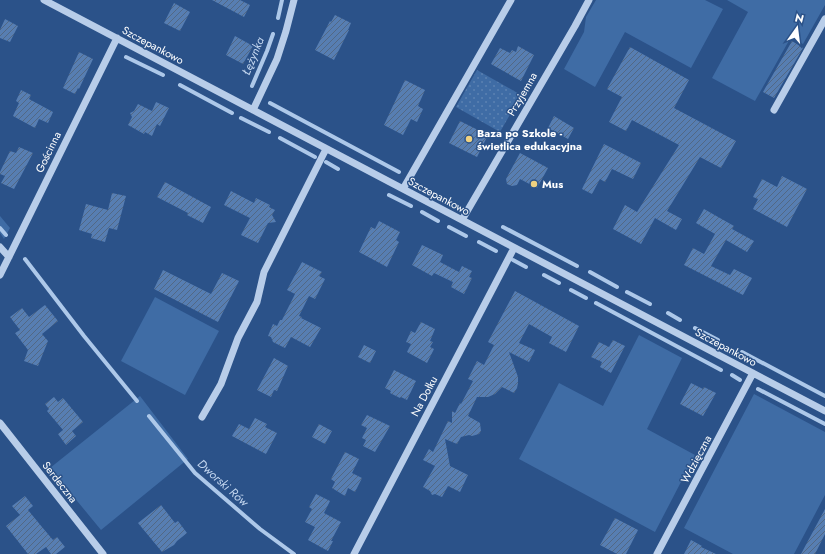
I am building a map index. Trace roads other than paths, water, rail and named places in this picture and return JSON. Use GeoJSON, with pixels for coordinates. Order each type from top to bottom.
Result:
{"type":"FeatureCollection","features":[{"type":"Feature","properties":{"kind":"street","name":"Szczepankowo"},"geometry":{"type":"LineString","coordinates":[[44,0],[825,411]]}},
{"type":"Feature","properties":{"kind":"street"},"geometry":{"type":"LineString","coordinates":[[253,110],[277,59],[294,0]]}},
{"type":"Feature","properties":{"kind":"street"},"geometry":{"type":"LineString","coordinates":[[403,189],[512,0]]}},
{"type":"Feature","properties":{"kind":"street","name":"Przyjemna"},"geometry":{"type":"LineString","coordinates":[[462,220],[589,0]]}},
{"type":"Feature","properties":{"kind":"street"},"geometry":{"type":"LineString","coordinates":[[774,110],[825,19]]}},
{"type":"Feature","properties":{"kind":"street","name":"Gościnna"},"geometry":{"type":"LineString","coordinates":[[0,275],[116,38]]}},
{"type":"Feature","properties":{"kind":"street"},"geometry":{"type":"LineString","coordinates":[[202,417],[221,384],[238,338],[257,302],[264,272],[326,149]]}},
{"type":"Feature","properties":{"kind":"street"},"geometry":{"type":"LineString","coordinates":[[0,247],[9,258]]}},
{"type":"Feature","properties":{"kind":"street","name":"Na Dołku"},"geometry":{"type":"LineString","coordinates":[[354,554],[514,248]]}},
{"type":"Feature","properties":{"kind":"street","name":"Wdzięczna"},"geometry":{"type":"LineString","coordinates":[[658,554],[753,373]]}},
{"type":"Feature","properties":{"kind":"street","name":"Serdeczna"},"geometry":{"type":"LineString","coordinates":[[0,423],[103,554]]}},
{"type":"Feature","properties":{"kind":"waterway","name":"Łężynka"},"geometry":{"type":"LineString","coordinates":[[278,18],[282,0]]}},
{"type":"Feature","properties":{"kind":"waterway","name":"Łężynka"},"geometry":{"type":"LineString","coordinates":[[252,86],[273,34]]}},
{"type":"Feature","properties":{"kind":"waterway"},"geometry":{"type":"LineString","coordinates":[[126,57],[163,75]]}},
{"type":"Feature","properties":{"kind":"waterway"},"geometry":{"type":"LineString","coordinates":[[180,85],[232,113]]}},
{"type":"Feature","properties":{"kind":"waterway"},"geometry":{"type":"LineString","coordinates":[[270,103],[399,172]]}},
{"type":"Feature","properties":{"kind":"waterway"},"geometry":{"type":"LineString","coordinates":[[241,118],[269,132]]}},
{"type":"Feature","properties":{"kind":"waterway"},"geometry":{"type":"LineString","coordinates":[[280,138],[315,157]]}},
{"type":"Feature","properties":{"kind":"waterway"},"geometry":{"type":"LineString","coordinates":[[326,162],[338,169]]}},
{"type":"Feature","properties":{"kind":"waterway"},"geometry":{"type":"LineString","coordinates":[[389,195],[411,206]]}},
{"type":"Feature","properties":{"kind":"waterway"},"geometry":{"type":"LineString","coordinates":[[422,212],[438,221]]}},
{"type":"Feature","properties":{"kind":"waterway"},"geometry":{"type":"LineString","coordinates":[[449,227],[466,236]]}},
{"type":"Feature","properties":{"kind":"waterway"},"geometry":{"type":"LineString","coordinates":[[503,227],[577,266]]}},
{"type":"Feature","properties":{"kind":"waterway","name":"Dworski Rów"},"geometry":{"type":"LineString","coordinates":[[0,228],[6,235]]}},
{"type":"Feature","properties":{"kind":"waterway"},"geometry":{"type":"LineString","coordinates":[[479,242],[496,251]]}},
{"type":"Feature","properties":{"kind":"waterway","name":"Dworski Rów"},"geometry":{"type":"LineString","coordinates":[[25,259],[84,336],[137,401]]}},
{"type":"Feature","properties":{"kind":"waterway"},"geometry":{"type":"LineString","coordinates":[[513,260],[526,267]]}},
{"type":"Feature","properties":{"kind":"waterway"},"geometry":{"type":"LineString","coordinates":[[590,272],[617,287]]}},
{"type":"Feature","properties":{"kind":"waterway"},"geometry":{"type":"LineString","coordinates":[[544,275],[559,283]]}},
{"type":"Feature","properties":{"kind":"waterway"},"geometry":{"type":"LineString","coordinates":[[571,290],[586,298]]}},
{"type":"Feature","properties":{"kind":"waterway"},"geometry":{"type":"LineString","coordinates":[[627,292],[650,304]]}},
{"type":"Feature","properties":{"kind":"waterway"},"geometry":{"type":"LineString","coordinates":[[596,303],[721,370]]}},
{"type":"Feature","properties":{"kind":"waterway"},"geometry":{"type":"LineString","coordinates":[[668,313],[680,320]]}},
{"type":"Feature","properties":{"kind":"waterway"},"geometry":{"type":"LineString","coordinates":[[695,328],[718,340]]}},
{"type":"Feature","properties":{"kind":"waterway"},"geometry":{"type":"LineString","coordinates":[[742,352],[825,396]]}},
{"type":"Feature","properties":{"kind":"waterway"},"geometry":{"type":"LineString","coordinates":[[732,375],[740,380]]}},
{"type":"Feature","properties":{"kind":"waterway"},"geometry":{"type":"LineString","coordinates":[[758,389],[825,424]]}},
{"type":"Feature","properties":{"kind":"waterway","name":"Dworski Rów"},"geometry":{"type":"LineString","coordinates":[[149,416],[195,473],[260,529],[294,554]]}},
{"type":"Feature","properties":{"kind":"place","name":"Baza po Szkole - świetlica edukacyjna"},"geometry":{"type":"Point","coordinates":[469,139]}},
{"type":"Feature","properties":{"kind":"place","name":"Mus"},"geometry":{"type":"Point","coordinates":[534,184]}}]}
